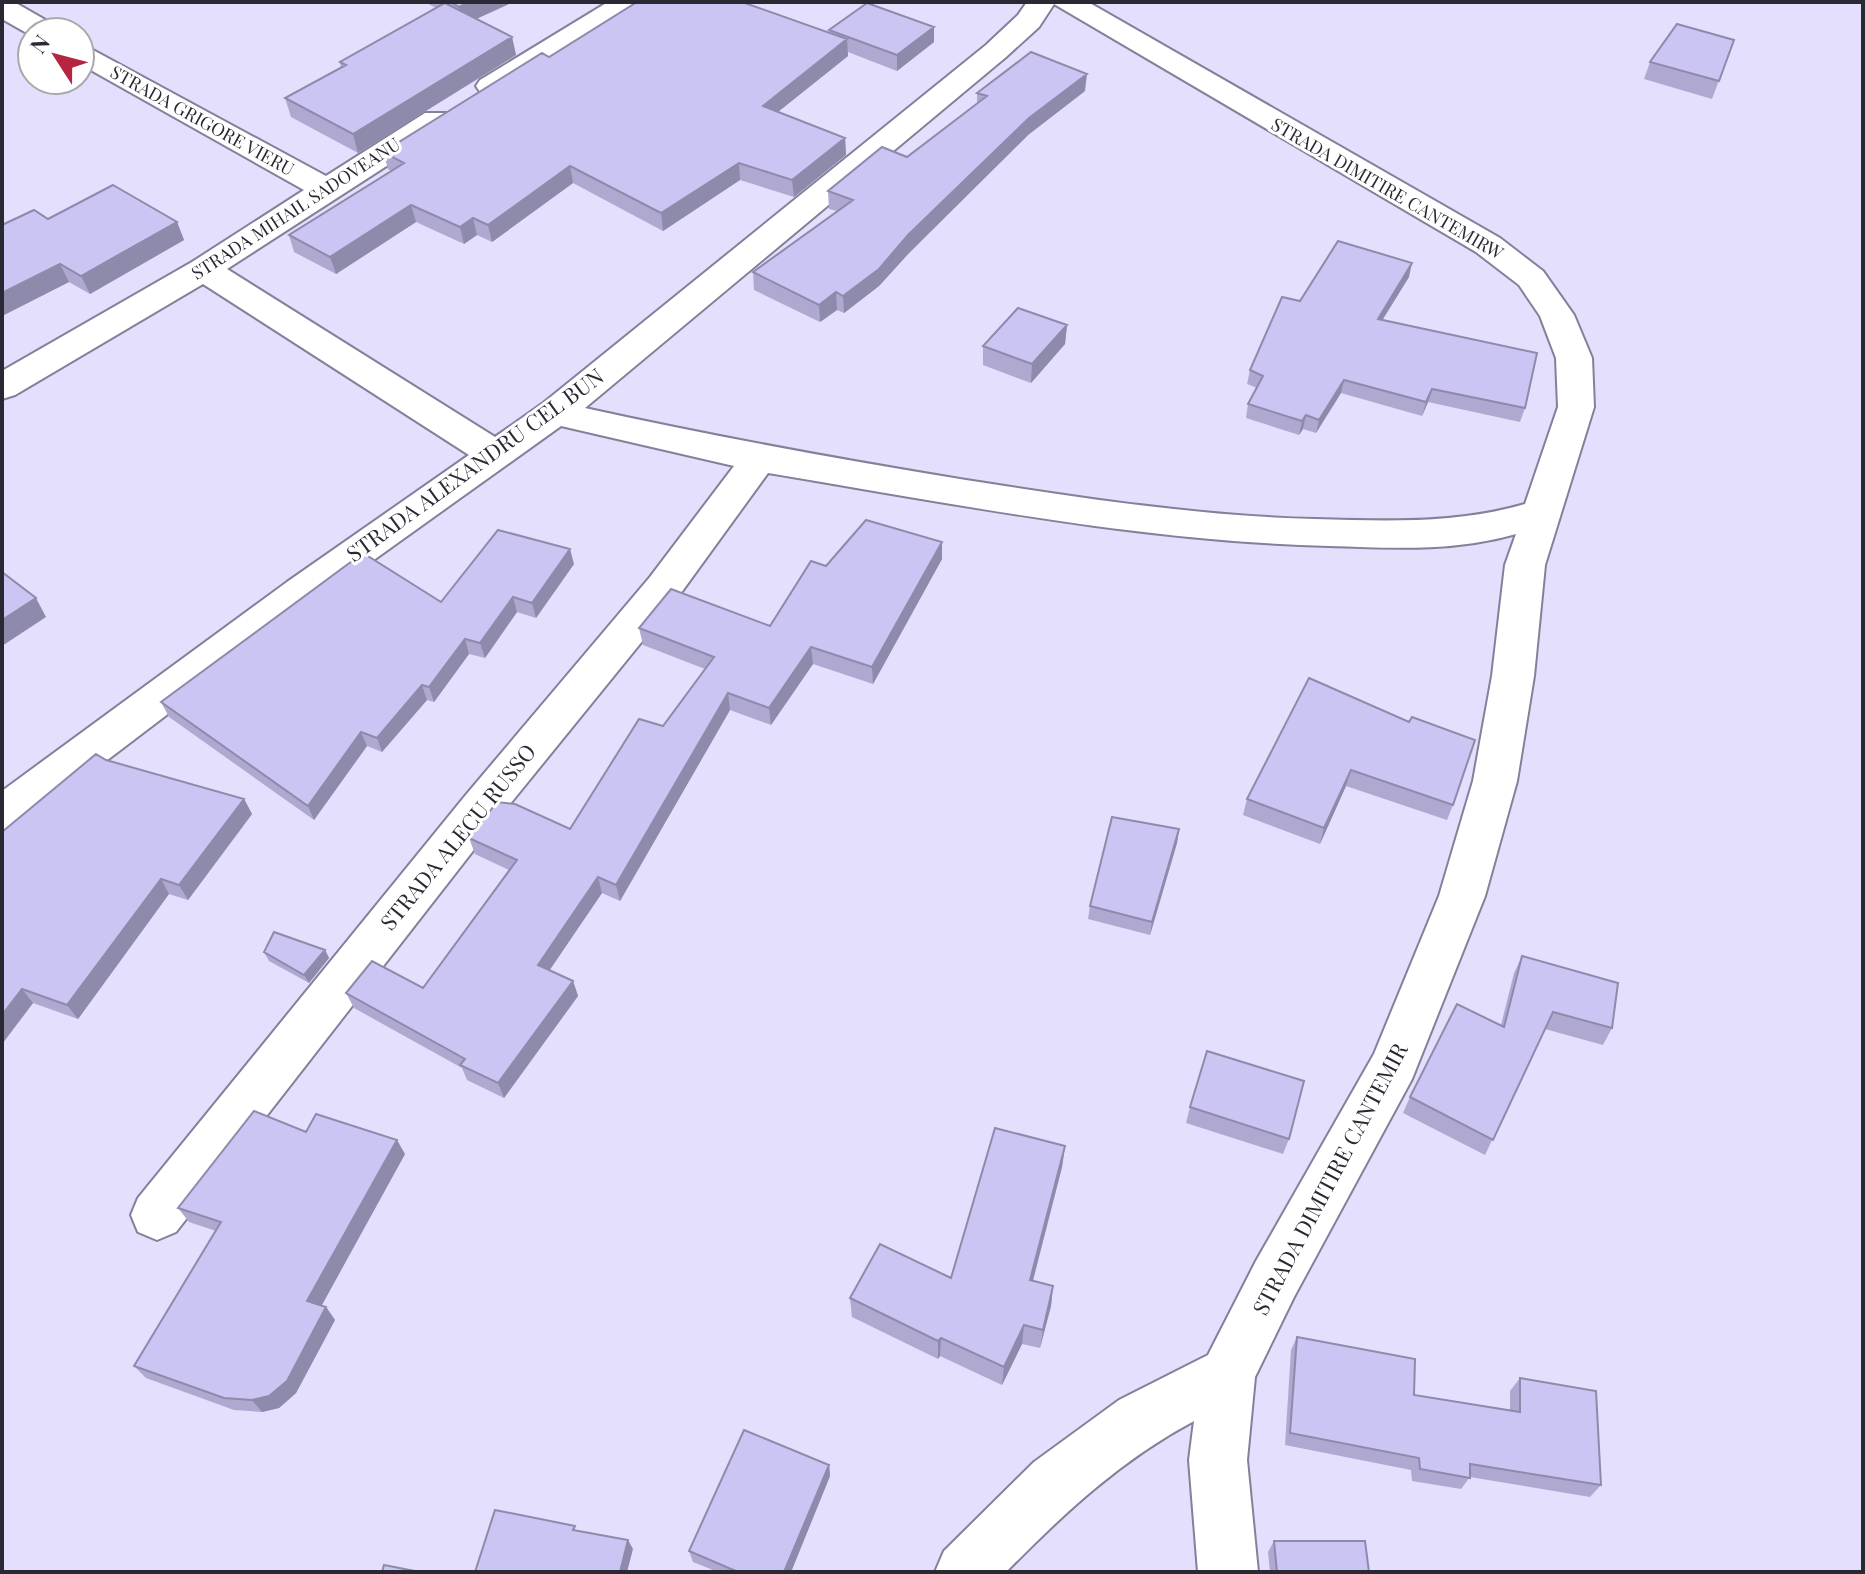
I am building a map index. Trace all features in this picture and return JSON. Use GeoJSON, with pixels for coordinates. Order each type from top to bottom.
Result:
{"type":"FeatureCollection","features":[{"type":"Feature","properties":{"kind":"street","name":"STRADA MIHAIL SADOVEANU"},"geometry":{"type":"LineString","coordinates":[[2,387],[204,269],[325,189],[628,2]]}},
{"type":"Feature","properties":{"kind":"street","name":"STRADA ALEXANDRU CEL BUN"},"geometry":{"type":"LineString","coordinates":[[2,815],[301,592],[555,413],[996,51],[1029,21],[1041,2]]}},
{"type":"Feature","properties":{"kind":"street","name":"STRADA DIMITIRE CANTEMIRW"},"geometry":{"type":"LineString","coordinates":[[1067,2],[1488,245],[1531,278],[1557,315],[1574,358],[1576,407],[1544,512]]}},
{"type":"Feature","properties":{"kind":"street","name":"STRADA GRIGORE VIERU"},"geometry":{"type":"LineString","coordinates":[[96,61],[325,189]]}},
{"type":"Feature","properties":{"kind":"street"},"geometry":{"type":"LineString","coordinates":[[204,269],[497,456]]}},
{"type":"Feature","properties":{"kind":"street"},"geometry":{"type":"LineString","coordinates":[[555,413],[759,459],[1102,515],[1228,530],[1414,535],[1485,529],[1544,512]]}},
{"type":"Feature","properties":{"kind":"street","name":"STRADA ALECU RUSSO"},"geometry":{"type":"LineString","coordinates":[[157,1215],[481,808],[664,587],[759,459]]}},
{"type":"Feature","properties":{"kind":"street","name":"STRADA DIMITIRE CANTEMIR"},"geometry":{"type":"LineString","coordinates":[[1228,1572],[1218,1460],[1228,1374],[1275,1279],[1395,1064],[1462,896],[1495,781],[1513,676],[1525,565],[1544,512]]}},
{"type":"Feature","properties":{"kind":"street"},"geometry":{"type":"LineString","coordinates":[[965,1572],[1054,1482],[1139,1420],[1228,1374]]}},
{"type":"Feature","properties":{"kind":"building"},"geometry":{"type":"Polygon","coordinates":[[[451,2],[470,2],[459,7],[451,2]]]}},
{"type":"Feature","properties":{"kind":"building"},"geometry":{"type":"Polygon","coordinates":[[[637,2],[742,2],[847,39],[763,106],[845,138],[792,180],[739,163],[661,213],[570,166],[488,225],[473,218],[460,227],[411,205],[330,257],[289,235],[404,163],[383,152],[542,53],[549,57],[637,2]]]}},
{"type":"Feature","properties":{"kind":"building"},"geometry":{"type":"Polygon","coordinates":[[[445,3],[512,37],[353,134],[285,98],[346,65],[340,62],[445,3]]]}},
{"type":"Feature","properties":{"kind":"building"},"geometry":{"type":"Polygon","coordinates":[[[867,3],[934,27],[897,55],[829,30],[867,3]]]}},
{"type":"Feature","properties":{"kind":"building"},"geometry":{"type":"Polygon","coordinates":[[[1677,24],[1734,40],[1719,81],[1650,62],[1677,24]]]}},
{"type":"Feature","properties":{"kind":"building"},"geometry":{"type":"Polygon","coordinates":[[[1031,52],[1087,74],[1029,118],[908,235],[879,269],[843,296],[836,292],[819,305],[753,272],[853,200],[828,191],[882,147],[907,157],[987,96],[977,93],[1031,52]]]}},
{"type":"Feature","properties":{"kind":"building"},"geometry":{"type":"Polygon","coordinates":[[[113,185],[177,222],[81,276],[60,264],[2,293],[2,225],[34,210],[48,219],[113,185]]]}},
{"type":"Feature","properties":{"kind":"building"},"geometry":{"type":"Polygon","coordinates":[[[1338,241],[1412,263],[1378,319],[1537,353],[1525,408],[1432,389],[1426,402],[1344,380],[1319,420],[1306,415],[1302,421],[1248,404],[1263,376],[1250,370],[1282,297],[1300,301],[1338,241]]]}},
{"type":"Feature","properties":{"kind":"building"},"geometry":{"type":"Polygon","coordinates":[[[1018,308],[1067,325],[1032,364],[983,346],[1018,308]]]}},
{"type":"Feature","properties":{"kind":"building"},"geometry":{"type":"Polygon","coordinates":[[[866,520],[942,542],[872,667],[811,647],[769,708],[728,693],[616,885],[598,877],[538,965],[573,981],[498,1083],[460,1065],[465,1059],[346,993],[372,961],[423,988],[517,860],[469,838],[497,802],[515,804],[570,829],[639,719],[663,726],[714,657],[639,628],[671,589],[770,626],[811,561],[826,566],[866,520]]]}},
{"type":"Feature","properties":{"kind":"building"},"geometry":{"type":"Polygon","coordinates":[[[498,530],[570,549],[532,603],[513,597],[480,643],[465,639],[429,687],[422,685],[377,738],[361,732],[308,806],[161,702],[363,553],[441,602],[498,530]]]}},
{"type":"Feature","properties":{"kind":"building"},"geometry":{"type":"Polygon","coordinates":[[[2,572],[36,598],[2,620],[2,572]]]}},
{"type":"Feature","properties":{"kind":"building"},"geometry":{"type":"Polygon","coordinates":[[[1309,678],[1409,722],[1412,717],[1475,740],[1453,805],[1351,770],[1324,828],[1247,799],[1309,678]]]}},
{"type":"Feature","properties":{"kind":"building"},"geometry":{"type":"Polygon","coordinates":[[[96,754],[106,760],[244,799],[179,885],[161,879],[67,1005],[22,989],[2,1015],[2,832],[96,754]]]}},
{"type":"Feature","properties":{"kind":"building"},"geometry":{"type":"Polygon","coordinates":[[[1112,817],[1179,829],[1152,922],[1090,906],[1112,817]]]}},
{"type":"Feature","properties":{"kind":"building"},"geometry":{"type":"Polygon","coordinates":[[[274,932],[325,950],[304,975],[264,952],[274,932]]]}},
{"type":"Feature","properties":{"kind":"building"},"geometry":{"type":"Polygon","coordinates":[[[1522,956],[1618,983],[1612,1028],[1553,1012],[1493,1140],[1410,1097],[1457,1004],[1504,1027],[1522,956]]]}},
{"type":"Feature","properties":{"kind":"building"},"geometry":{"type":"Polygon","coordinates":[[[1207,1051],[1304,1081],[1289,1139],[1190,1107],[1207,1051]]]}},
{"type":"Feature","properties":{"kind":"building"},"geometry":{"type":"Polygon","coordinates":[[[254,1111],[306,1132],[316,1114],[397,1140],[307,1301],[326,1307],[287,1381],[269,1396],[252,1400],[224,1398],[134,1366],[221,1222],[178,1208],[254,1111]]]}},
{"type":"Feature","properties":{"kind":"building"},"geometry":{"type":"Polygon","coordinates":[[[995,1128],[1065,1146],[1030,1280],[1053,1286],[1043,1330],[1024,1325],[1004,1367],[941,1338],[938,1341],[850,1298],[880,1244],[951,1278],[995,1128]]]}},
{"type":"Feature","properties":{"kind":"building"},"geometry":{"type":"Polygon","coordinates":[[[1297,1337],[1415,1359],[1414,1395],[1520,1412],[1520,1378],[1596,1391],[1601,1485],[1470,1464],[1470,1478],[1420,1469],[1419,1458],[1290,1433],[1297,1337]]]}},
{"type":"Feature","properties":{"kind":"building"},"geometry":{"type":"Polygon","coordinates":[[[744,1430],[829,1465],[784,1572],[738,1572],[689,1551],[744,1430]]]}},
{"type":"Feature","properties":{"kind":"building"},"geometry":{"type":"Polygon","coordinates":[[[495,1510],[628,1540],[620,1572],[475,1572],[495,1510]]]}},
{"type":"Feature","properties":{"kind":"building"},"geometry":{"type":"Polygon","coordinates":[[[1274,1541],[1365,1541],[1369,1572],[1277,1572],[1274,1541]]]}},
{"type":"Feature","properties":{"kind":"building"},"geometry":{"type":"Polygon","coordinates":[[[384,1565],[420,1572],[382,1572],[384,1565]]]}}]}
